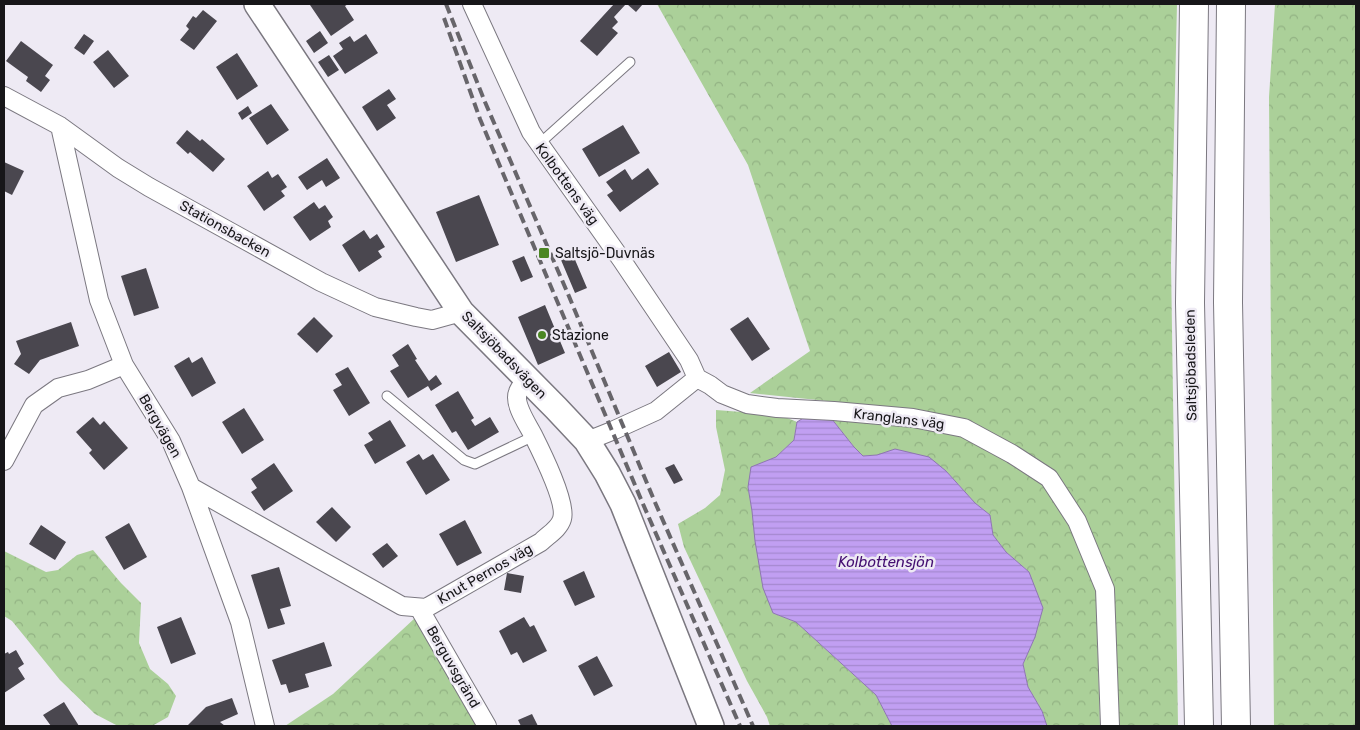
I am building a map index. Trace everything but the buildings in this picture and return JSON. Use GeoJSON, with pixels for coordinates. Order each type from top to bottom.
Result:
{"type":"FeatureCollection","features":[{"type":"Feature","properties":{"kind":"highway","name":"Saltsjöbadsleden"},"geometry":{"type":"LineString","coordinates":[[1194,4],[1190,303],[1199,726]]}},
{"type":"Feature","properties":{"kind":"highway"},"geometry":{"type":"LineString","coordinates":[[1231,4],[1228,302],[1236,726]]}},
{"type":"Feature","properties":{"kind":"street","name":"Saltsjöbadsvägen"},"geometry":{"type":"LineString","coordinates":[[257,4],[461,312],[587,441],[623,504],[711,726]]}},
{"type":"Feature","properties":{"kind":"street","name":"Kolbottens väg"},"geometry":{"type":"LineString","coordinates":[[472,4],[531,132],[621,259],[689,360],[698,378]]}},
{"type":"Feature","properties":{"kind":"street","name":"Stationsbacken"},"geometry":{"type":"LineString","coordinates":[[4,96],[60,126],[149,188],[321,282],[376,307],[416,317],[432,320],[461,312]]}},
{"type":"Feature","properties":{"kind":"street","name":"Bergvägen"},"geometry":{"type":"LineString","coordinates":[[60,126],[99,300],[124,365],[172,441],[191,487],[240,622],[265,726]]}},
{"type":"Feature","properties":{"kind":"street"},"geometry":{"type":"LineString","coordinates":[[4,461],[34,405],[58,388],[88,380],[124,365]]}},
{"type":"Feature","properties":{"kind":"street"},"geometry":{"type":"LineString","coordinates":[[587,441],[656,411],[698,378]]}},
{"type":"Feature","properties":{"kind":"street","name":"Kranglans väg"},"geometry":{"type":"LineString","coordinates":[[698,378],[722,394],[747,404],[913,418],[964,428],[1012,454],[1049,478],[1077,521],[1105,589],[1110,726]]}},
{"type":"Feature","properties":{"kind":"street","name":"Knut Pernos väg"},"geometry":{"type":"LineString","coordinates":[[191,487],[402,606],[426,608],[541,542],[555,530],[562,518],[558,491],[534,436],[519,409],[518,392],[527,379]]}},
{"type":"Feature","properties":{"kind":"street","name":"Berguvsgränd"},"geometry":{"type":"LineString","coordinates":[[419,608],[487,726]]}},
{"type":"Feature","properties":{"kind":"lane"},"geometry":{"type":"LineString","coordinates":[[539,144],[630,62]]}},
{"type":"Feature","properties":{"kind":"lane"},"geometry":{"type":"LineString","coordinates":[[387,396],[464,460],[475,464],[534,436]]}},
{"type":"Feature","properties":{"kind":"green space"},"geometry":{"type":"Polygon","coordinates":[[[657,4],[1177,4],[1171,263],[1178,726],[1118,726],[1112,587],[1085,517],[1058,478],[914,410],[750,393],[810,351],[748,165],[657,4]]]}},
{"type":"Feature","properties":{"kind":"green space"},"geometry":{"type":"Polygon","coordinates":[[[1275,4],[1356,4],[1356,726],[1274,726],[1269,97],[1275,4]]]}},
{"type":"Feature","properties":{"kind":"green space"},"geometry":{"type":"Polygon","coordinates":[[[716,410],[780,415],[797,422],[794,440],[748,487],[773,613],[796,622],[876,695],[892,726],[770,726],[684,547],[678,524],[705,508],[720,495],[725,470],[716,427],[716,410]]]}},
{"type":"Feature","properties":{"kind":"green space"},"geometry":{"type":"Polygon","coordinates":[[[831,418],[912,423],[957,434],[1045,484],[1072,524],[1096,592],[1100,726],[1047,726],[1042,711],[1028,687],[1023,664],[1035,636],[1029,572],[1006,552],[993,535],[990,515],[975,503],[946,471],[877,455],[863,456],[831,418]]]}},
{"type":"Feature","properties":{"kind":"green space"},"geometry":{"type":"Polygon","coordinates":[[[93,550],[141,603],[139,643],[150,669],[168,684],[176,696],[168,717],[152,726],[118,726],[95,714],[60,680],[12,621],[4,616],[4,551],[46,572],[58,570],[77,555],[93,550]]]}},
{"type":"Feature","properties":{"kind":"green space"},"geometry":{"type":"Polygon","coordinates":[[[415,618],[477,726],[285,726],[333,694],[415,618]]]}},
{"type":"Feature","properties":{"kind":"water","name":"Kolbottensjön"},"geometry":{"type":"Polygon","coordinates":[[[808,415],[831,418],[863,456],[877,455],[895,449],[929,457],[946,471],[975,503],[990,515],[993,535],[1006,552],[1029,572],[1043,608],[1035,637],[1023,664],[1028,687],[1042,711],[1047,726],[892,726],[876,695],[796,622],[773,613],[763,588],[755,541],[748,487],[751,467],[776,457],[794,440],[797,422],[808,415]]]}},
{"type":"Feature","properties":{"kind":"railway"},"geometry":{"type":"LineString","coordinates":[[446,4],[485,102],[654,500],[753,726]]}},
{"type":"Feature","properties":{"kind":"railway"},"geometry":{"type":"LineString","coordinates":[[444,18],[480,119],[643,504],[740,726]]}},
{"type":"Feature","properties":{"kind":"place","name":"Saltsjö-Duvnäs"},"geometry":{"type":"Point","coordinates":[544,253]}},
{"type":"Feature","properties":{"kind":"place","name":"Stazione"},"geometry":{"type":"Point","coordinates":[542,335]}}]}
